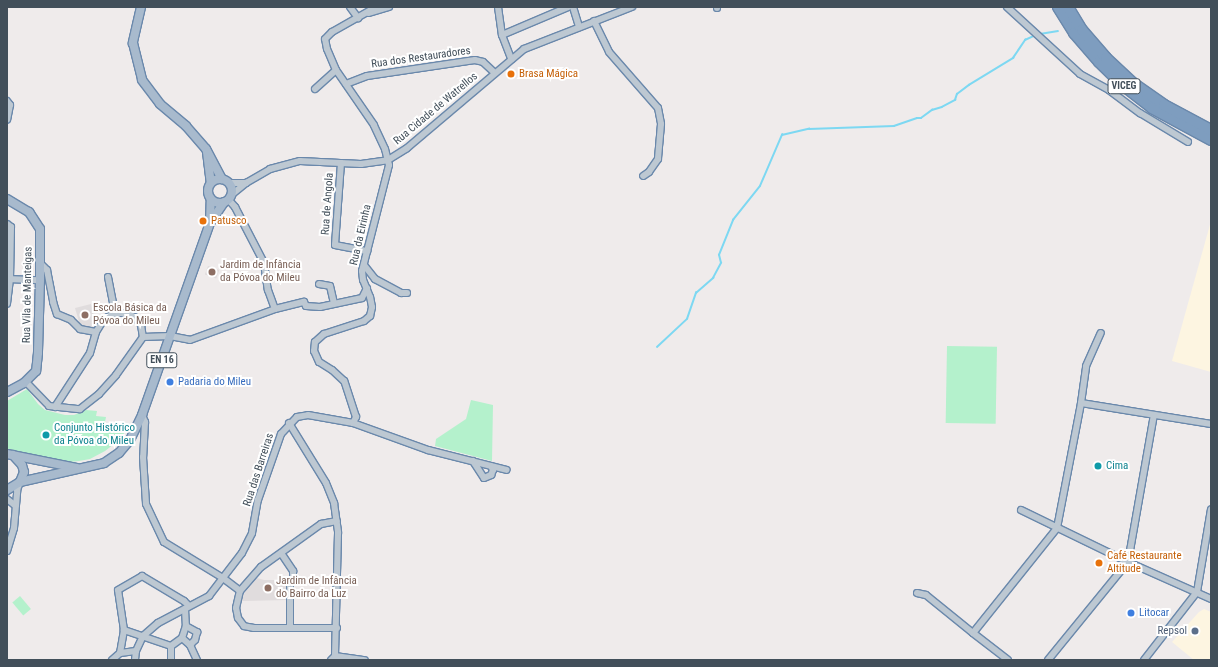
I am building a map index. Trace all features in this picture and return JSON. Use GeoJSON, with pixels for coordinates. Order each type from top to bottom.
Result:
{"type":"FeatureCollection","features":[{"type":"Feature","properties":{"kind":"highway","name":"VICEG"},"geometry":{"type":"LineString","coordinates":[[1058,7],[1074,33],[1099,62],[1124,86],[1152,108],[1211,140]]}},
{"type":"Feature","properties":{"kind":"highway","name":"VICEG"},"geometry":{"type":"LineString","coordinates":[[1068,7],[1082,30],[1106,58],[1133,83],[1164,105],[1211,130]]}},
{"type":"Feature","properties":{"kind":"main road"},"geometry":{"type":"LineString","coordinates":[[141,7],[133,43],[142,80],[160,104],[186,126],[206,150],[232,190],[227,199],[216,203],[210,199]]}},
{"type":"Feature","properties":{"kind":"main road","name":"EN 16"},"geometry":{"type":"LineString","coordinates":[[206,150],[211,183],[208,191],[210,199],[210,223]]}},
{"type":"Feature","properties":{"kind":"main road"},"geometry":{"type":"LineString","coordinates":[[211,183],[226,181]]}},
{"type":"Feature","properties":{"kind":"main road","name":"Rua Vila de Manteigas"},"geometry":{"type":"LineString","coordinates":[[7,199],[29,212],[40,229],[38,353],[36,371],[26,382],[8,389]]}},
{"type":"Feature","properties":{"kind":"main road","name":"EN 16"},"geometry":{"type":"LineString","coordinates":[[7,490],[20,482],[104,463],[119,453],[130,440],[142,415],[210,223],[227,199]]}},
{"type":"Feature","properties":{"kind":"main road"},"geometry":{"type":"LineString","coordinates":[[11,457],[24,472],[20,482]]}},
{"type":"Feature","properties":{"kind":"main road","name":"EN 16"},"geometry":{"type":"LineString","coordinates":[[11,457],[81,468]]}},
{"type":"Feature","properties":{"kind":"street"},"geometry":{"type":"LineString","coordinates":[[350,7],[361,16]]}},
{"type":"Feature","properties":{"kind":"street"},"geometry":{"type":"LineString","coordinates":[[275,309],[268,290],[264,263],[235,206],[227,199],[246,183],[270,169],[300,161],[341,163],[385,161],[386,149],[374,125],[336,70],[327,49],[325,39],[332,32],[376,7]]}},
{"type":"Feature","properties":{"kind":"street"},"geometry":{"type":"LineString","coordinates":[[361,16],[389,7]]}},
{"type":"Feature","properties":{"kind":"street"},"geometry":{"type":"LineString","coordinates":[[498,7],[502,34],[511,59]]}},
{"type":"Feature","properties":{"kind":"street"},"geometry":{"type":"LineString","coordinates":[[502,34],[568,7]]}},
{"type":"Feature","properties":{"kind":"street"},"geometry":{"type":"LineString","coordinates":[[573,7],[579,27]]}},
{"type":"Feature","properties":{"kind":"street"},"geometry":{"type":"LineString","coordinates":[[1007,7],[1080,74],[1109,90],[1140,112],[1188,142]]}},
{"type":"Feature","properties":{"kind":"street","name":"Rua Cidade de Watrellos"},"geometry":{"type":"LineString","coordinates":[[385,161],[407,148],[524,49],[628,8]]}},
{"type":"Feature","properties":{"kind":"street"},"geometry":{"type":"LineString","coordinates":[[594,21],[609,52],[658,108],[661,124],[658,159],[649,172],[643,176]]}},
{"type":"Feature","properties":{"kind":"street","name":"Rua dos Restauradores"},"geometry":{"type":"LineString","coordinates":[[346,84],[367,76],[474,60],[483,62],[495,73]]}},
{"type":"Feature","properties":{"kind":"street"},"geometry":{"type":"LineString","coordinates":[[315,89],[336,70]]}},
{"type":"Feature","properties":{"kind":"street"},"geometry":{"type":"LineString","coordinates":[[7,101],[10,105],[7,120]]}},
{"type":"Feature","properties":{"kind":"street","name":"Rua da Eirinha"},"geometry":{"type":"LineString","coordinates":[[353,423],[356,417],[344,381],[332,370],[319,362],[314,351],[314,342],[324,334],[364,322],[370,316],[372,307],[367,288],[363,280],[364,265],[388,169],[385,161]]}},
{"type":"Feature","properties":{"kind":"street","name":"Rua de Angola"},"geometry":{"type":"LineString","coordinates":[[341,163],[335,245],[368,251]]}},
{"type":"Feature","properties":{"kind":"street"},"geometry":{"type":"LineString","coordinates":[[226,181],[246,183]]}},
{"type":"Feature","properties":{"kind":"street"},"geometry":{"type":"LineString","coordinates":[[7,304],[11,227],[8,224]]}},
{"type":"Feature","properties":{"kind":"street"},"geometry":{"type":"LineString","coordinates":[[40,263],[47,270],[53,302],[57,314],[71,320],[80,329],[96,332]]}},
{"type":"Feature","properties":{"kind":"street"},"geometry":{"type":"LineString","coordinates":[[364,265],[374,278],[401,293],[407,293]]}},
{"type":"Feature","properties":{"kind":"street"},"geometry":{"type":"LineString","coordinates":[[108,277],[115,313]]}},
{"type":"Feature","properties":{"kind":"street"},"geometry":{"type":"LineString","coordinates":[[8,279],[40,280]]}},
{"type":"Feature","properties":{"kind":"street"},"geometry":{"type":"LineString","coordinates":[[319,284],[330,286],[334,304]]}},
{"type":"Feature","properties":{"kind":"street"},"geometry":{"type":"LineString","coordinates":[[143,337],[170,336],[190,340],[275,309],[304,302],[306,306],[320,307],[362,298],[367,288]]}},
{"type":"Feature","properties":{"kind":"street"},"geometry":{"type":"LineString","coordinates":[[26,382],[49,406],[54,407],[80,409],[99,394],[116,375],[143,337],[141,325],[136,318],[127,313],[115,313],[104,319],[96,332],[90,353],[54,407]]}},
{"type":"Feature","properties":{"kind":"street"},"geometry":{"type":"LineString","coordinates":[[973,633],[1057,528],[1081,402],[1086,366],[1101,333]]}},
{"type":"Feature","properties":{"kind":"street"},"geometry":{"type":"LineString","coordinates":[[1081,402],[1211,424]]}},
{"type":"Feature","properties":{"kind":"street"},"geometry":{"type":"LineString","coordinates":[[142,415],[145,422],[143,456],[146,504],[164,542],[224,578],[240,591]]}},
{"type":"Feature","properties":{"kind":"street"},"geometry":{"type":"LineString","coordinates":[[365,660],[334,659],[338,533],[334,504],[326,483],[289,423],[296,417],[308,415],[353,423],[428,450],[507,470]]}},
{"type":"Feature","properties":{"kind":"street"},"geometry":{"type":"LineString","coordinates":[[1048,660],[1128,562],[1154,415]]}},
{"type":"Feature","properties":{"kind":"street","name":"Rua das Barreiras"},"geometry":{"type":"LineString","coordinates":[[135,660],[136,651],[143,636],[158,623],[209,596],[242,553],[252,533],[258,500],[281,434],[289,423]]}},
{"type":"Feature","properties":{"kind":"street"},"geometry":{"type":"LineString","coordinates":[[473,461],[484,478],[491,475],[493,470],[491,466]]}},
{"type":"Feature","properties":{"kind":"street"},"geometry":{"type":"LineString","coordinates":[[7,551],[14,528],[17,490],[20,482]]}},
{"type":"Feature","properties":{"kind":"street"},"geometry":{"type":"LineString","coordinates":[[7,500],[16,506]]}},
{"type":"Feature","properties":{"kind":"street"},"geometry":{"type":"LineString","coordinates":[[1144,660],[1197,592],[1211,509]]}},
{"type":"Feature","properties":{"kind":"street"},"geometry":{"type":"LineString","coordinates":[[1021,510],[1128,562],[1211,599]]}},
{"type":"Feature","properties":{"kind":"street"},"geometry":{"type":"LineString","coordinates":[[336,628],[254,628],[244,626],[238,618],[236,608],[240,591],[261,567],[321,524],[337,521]]}},
{"type":"Feature","properties":{"kind":"street"},"geometry":{"type":"LineString","coordinates":[[281,553],[293,571],[294,582],[290,582],[290,628]]}},
{"type":"Feature","properties":{"kind":"street"},"geometry":{"type":"LineString","coordinates":[[120,653],[124,630],[118,590],[142,576],[184,601],[187,608],[186,626],[182,638],[171,646]]}},
{"type":"Feature","properties":{"kind":"street"},"geometry":{"type":"LineString","coordinates":[[917,593],[926,592],[973,633],[1008,660]]}},
{"type":"Feature","properties":{"kind":"street"},"geometry":{"type":"LineString","coordinates":[[186,626],[197,632],[195,640],[190,645]]}},
{"type":"Feature","properties":{"kind":"street"},"geometry":{"type":"LineString","coordinates":[[124,630],[171,646]]}},
{"type":"Feature","properties":{"kind":"street"},"geometry":{"type":"LineString","coordinates":[[182,638],[190,645],[197,660]]}},
{"type":"Feature","properties":{"kind":"street"},"geometry":{"type":"LineString","coordinates":[[171,646],[171,660]]}},
{"type":"Feature","properties":{"kind":"street"},"geometry":{"type":"LineString","coordinates":[[112,660],[120,653],[136,651]]}},
{"type":"Feature","properties":{"kind":"shaded area"},"geometry":{"type":"Polygon","coordinates":[[[1211,221],[1211,372],[1172,361],[1211,221]]]}},
{"type":"Feature","properties":{"kind":"shaded area","name":"Jardim de Infância da Póvoa do Mileu"},"geometry":{"type":"Polygon","coordinates":[[[208,266],[219,270],[216,279],[205,274],[208,266]]]}},
{"type":"Feature","properties":{"kind":"shaded area","name":"Escola Básica da Póvoa do Mileu"},"geometry":{"type":"Polygon","coordinates":[[[91,304],[96,324],[90,328],[80,325],[75,308],[91,304]]]}},
{"type":"Feature","properties":{"kind":"shaded area","name":"Jardim de Infância do Bairro da Luz"},"geometry":{"type":"Polygon","coordinates":[[[257,578],[264,580],[288,580],[288,600],[242,601],[242,596],[257,578]]]}},
{"type":"Feature","properties":{"kind":"shaded area"},"geometry":{"type":"Polygon","coordinates":[[[1204,609],[1211,612],[1211,660],[1194,660],[1172,642],[1199,612],[1204,609]]]}},
{"type":"Feature","properties":{"kind":"green space"},"geometry":{"type":"Polygon","coordinates":[[[947,346],[997,347],[996,424],[946,423],[947,346]]]}},
{"type":"Feature","properties":{"kind":"green space"},"geometry":{"type":"Polygon","coordinates":[[[27,389],[38,404],[45,410],[65,415],[74,415],[86,410],[97,411],[96,416],[106,417],[104,427],[124,433],[123,437],[105,451],[90,459],[79,461],[69,462],[7,449],[7,401],[27,389]]]}},
{"type":"Feature","properties":{"kind":"green space"},"geometry":{"type":"Polygon","coordinates":[[[471,400],[493,405],[492,461],[435,446],[436,439],[466,419],[471,400]]]}},
{"type":"Feature","properties":{"kind":"green space"},"geometry":{"type":"Polygon","coordinates":[[[20,596],[31,609],[23,615],[12,602],[20,596]]]}},
{"type":"Feature","properties":{"kind":"waterway"},"geometry":{"type":"LineString","coordinates":[[1040,34],[1058,31]]}},
{"type":"Feature","properties":{"kind":"waterway"},"geometry":{"type":"LineString","coordinates":[[657,347],[687,319],[696,293],[713,278],[721,263],[719,255],[733,220],[760,186],[782,135],[809,129],[894,126],[921,118],[932,110],[942,107],[955,100],[957,94],[969,85],[1013,58],[1025,40],[1034,36]]}},
{"type":"Feature","properties":{"kind":"place","name":"Brasa Mágica"},"geometry":{"type":"Point","coordinates":[511,74]}},
{"type":"Feature","properties":{"kind":"place","name":"Patusco"},"geometry":{"type":"Point","coordinates":[203,221]}},
{"type":"Feature","properties":{"kind":"place","name":"Jardim de Infância da Póvoa do Mileu"},"geometry":{"type":"Point","coordinates":[212,272]}},
{"type":"Feature","properties":{"kind":"place","name":"Escola Básica da Póvoa do Mileu"},"geometry":{"type":"Point","coordinates":[85,315]}},
{"type":"Feature","properties":{"kind":"place","name":"Padaria do Mileu"},"geometry":{"type":"Point","coordinates":[170,382]}},
{"type":"Feature","properties":{"kind":"place","name":"Conjunto Histórico da Póvoa do Mileu"},"geometry":{"type":"Point","coordinates":[46,435]}},
{"type":"Feature","properties":{"kind":"place","name":"Cima"},"geometry":{"type":"Point","coordinates":[1098,466]}},
{"type":"Feature","properties":{"kind":"place","name":"Café Restaurante Altitude"},"geometry":{"type":"Point","coordinates":[1099,563]}},
{"type":"Feature","properties":{"kind":"place","name":"Jardim de Infância do Bairro da Luz"},"geometry":{"type":"Point","coordinates":[268,588]}},
{"type":"Feature","properties":{"kind":"place","name":"Litocar"},"geometry":{"type":"Point","coordinates":[1131,613]}},
{"type":"Feature","properties":{"kind":"place","name":"Repsol"},"geometry":{"type":"Point","coordinates":[1195,631]}}]}
